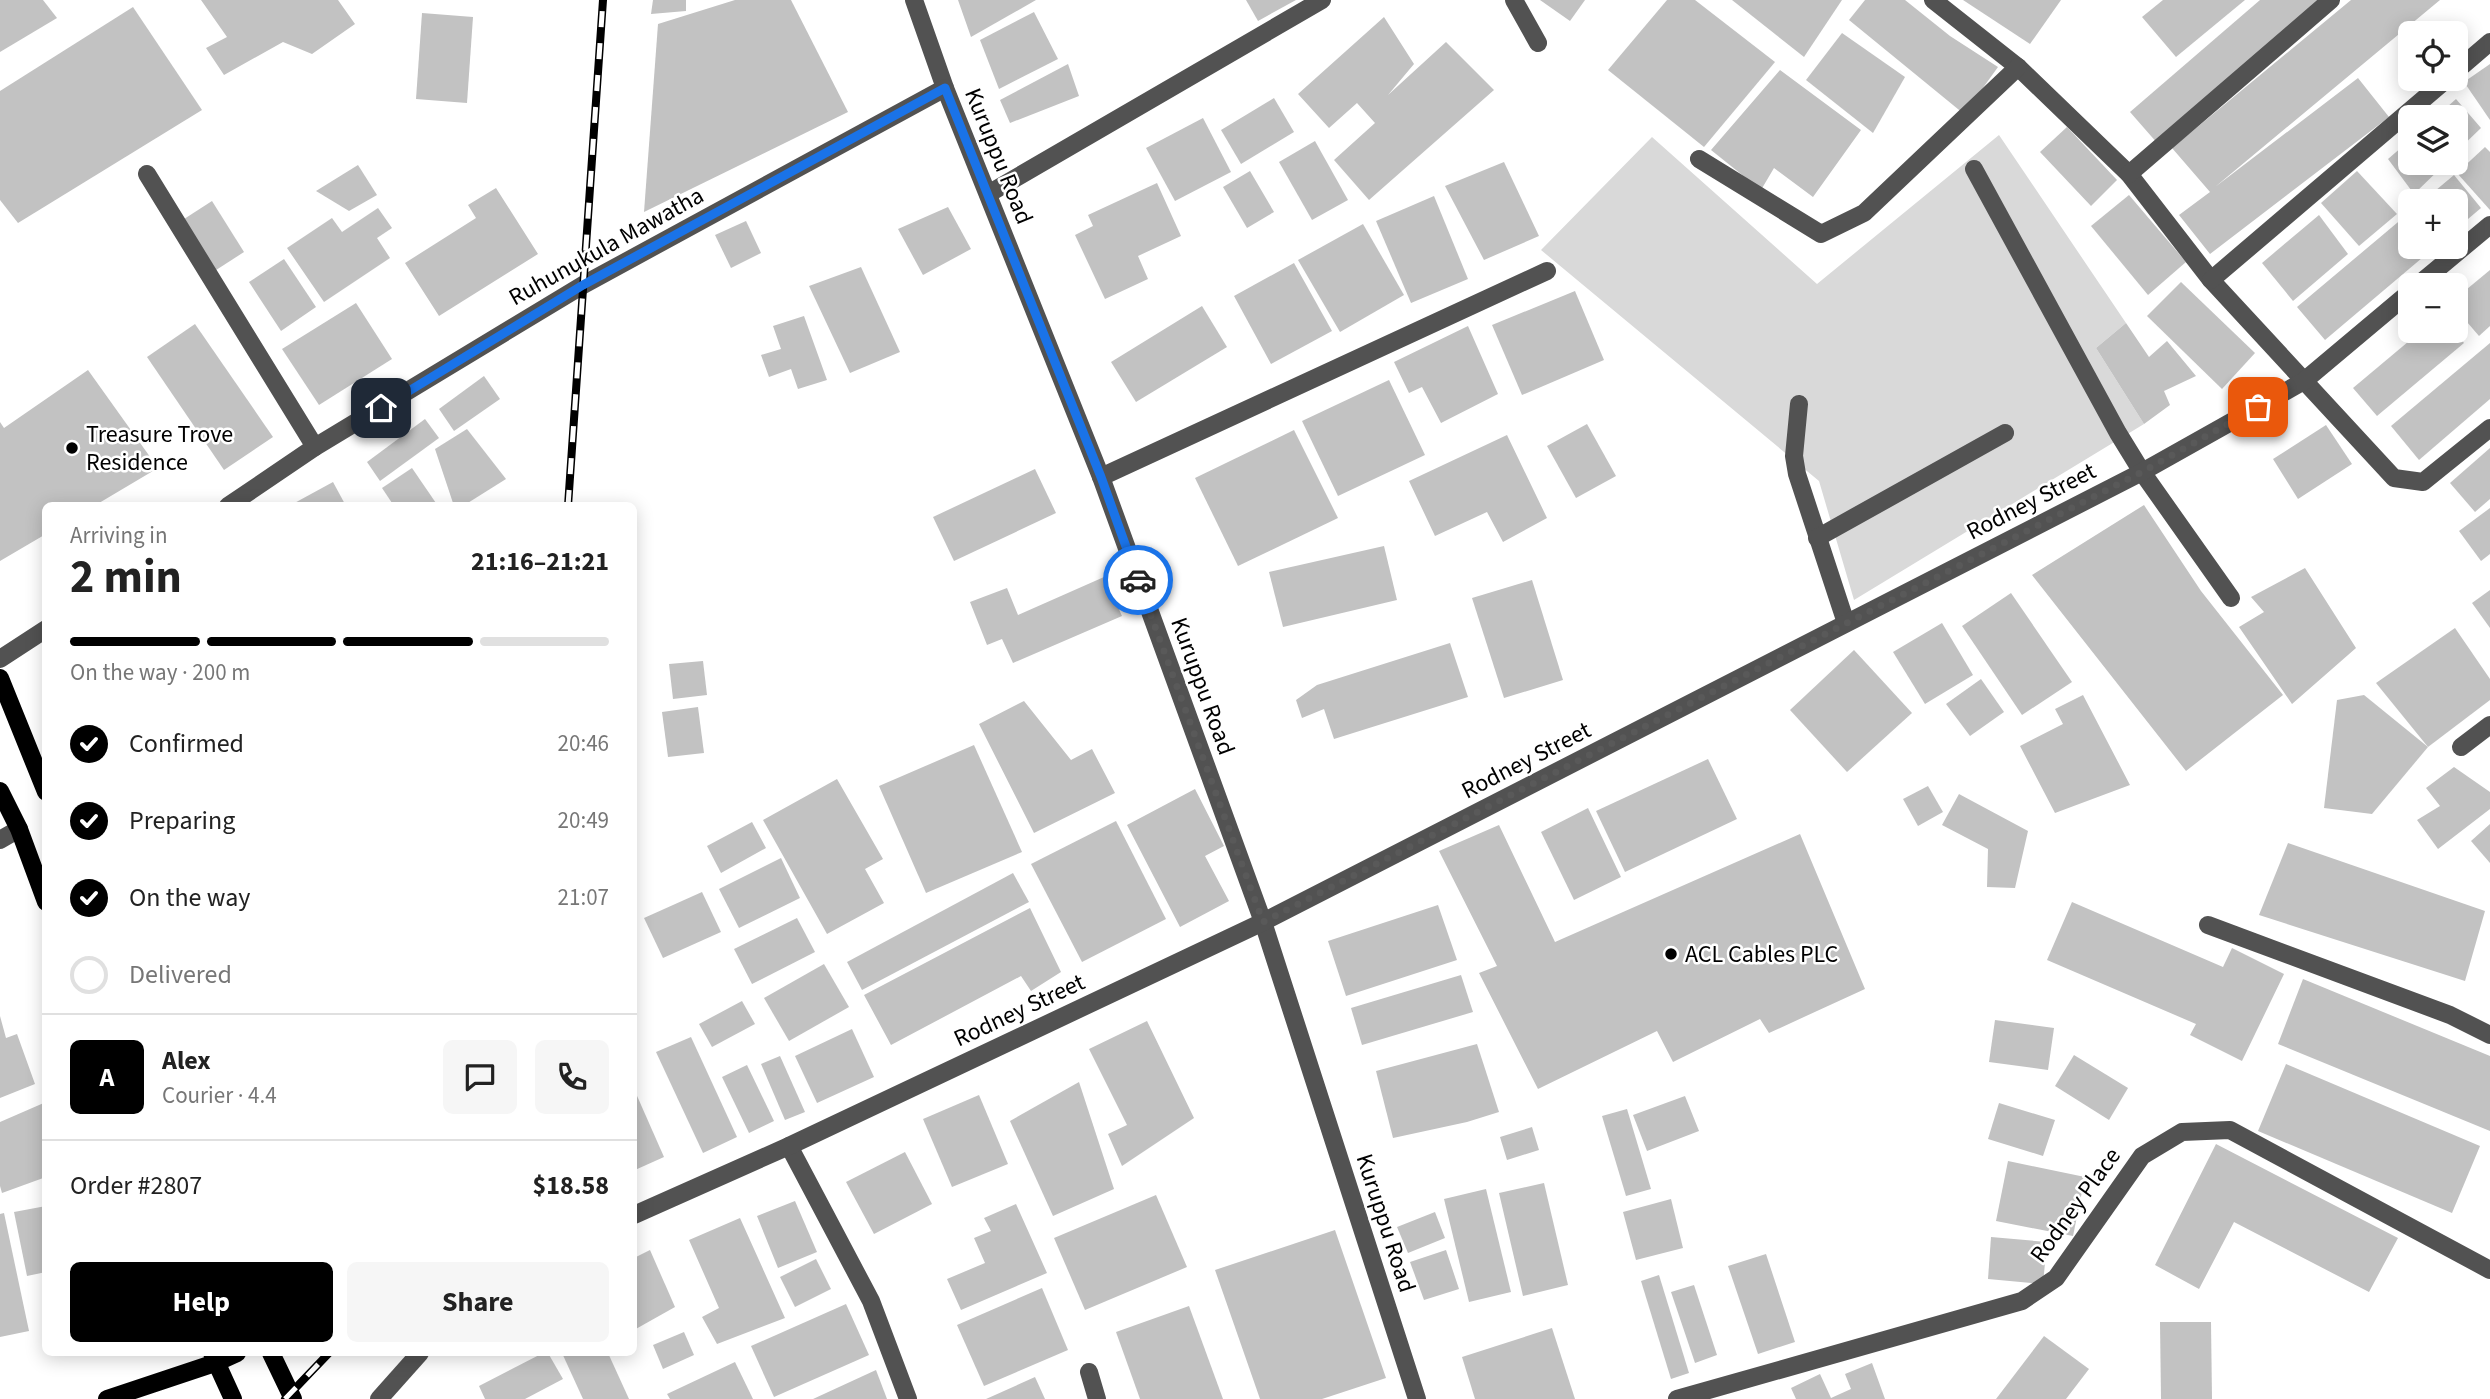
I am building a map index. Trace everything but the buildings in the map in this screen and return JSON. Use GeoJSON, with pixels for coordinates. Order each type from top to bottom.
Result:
{"type":"FeatureCollection","features":[{"type":"Feature","properties":{"kind":"main road"},"geometry":{"type":"LineString","coordinates":[[0,678],[42,782]]}},
{"type":"Feature","properties":{"kind":"main road"},"geometry":{"type":"LineString","coordinates":[[0,790],[19,829],[42,890]]}},
{"type":"Feature","properties":{"kind":"main road"},"geometry":{"type":"LineString","coordinates":[[272,1356],[293,1399]]}},
{"type":"Feature","properties":{"kind":"main road"},"geometry":{"type":"LineString","coordinates":[[107,1399],[213,1358],[233,1399]]}},
{"type":"Feature","properties":{"kind":"street","name":"Kuruppu Road"},"geometry":{"type":"LineString","coordinates":[[914,0],[945,88],[1101,477],[1263,922],[1417,1399]]}},
{"type":"Feature","properties":{"kind":"street"},"geometry":{"type":"LineString","coordinates":[[988,194],[1322,0]]}},
{"type":"Feature","properties":{"kind":"street"},"geometry":{"type":"LineString","coordinates":[[1514,0],[1538,43]]}},
{"type":"Feature","properties":{"kind":"street"},"geometry":{"type":"LineString","coordinates":[[1933,0],[2018,68],[2129,174],[2211,280],[2394,478],[2423,482],[2490,428]]}},
{"type":"Feature","properties":{"kind":"street"},"geometry":{"type":"LineString","coordinates":[[2129,174],[2331,0]]}},
{"type":"Feature","properties":{"kind":"street"},"geometry":{"type":"LineString","coordinates":[[2468,61],[2490,42]]}},
{"type":"Feature","properties":{"kind":"street"},"geometry":{"type":"LineString","coordinates":[[1699,159],[1821,234],[1864,213],[2018,68]]}},
{"type":"Feature","properties":{"kind":"street","name":"Ruhunukula Mawatha"},"geometry":{"type":"LineString","coordinates":[[234,502],[316,447],[583,285],[945,88]]}},
{"type":"Feature","properties":{"kind":"street"},"geometry":{"type":"LineString","coordinates":[[2211,280],[2433,91]]}},
{"type":"Feature","properties":{"kind":"street"},"geometry":{"type":"LineString","coordinates":[[1974,169],[2118,433],[2142,472],[2231,598]]}},
{"type":"Feature","properties":{"kind":"street"},"geometry":{"type":"LineString","coordinates":[[147,174],[316,447]]}},
{"type":"Feature","properties":{"kind":"street"},"geometry":{"type":"LineString","coordinates":[[2432,273],[2490,225]]}},
{"type":"Feature","properties":{"kind":"street"},"geometry":{"type":"LineString","coordinates":[[1101,477],[1547,271]]}},
{"type":"Feature","properties":{"kind":"street","name":"Rodney Street"},"geometry":{"type":"LineString","coordinates":[[637,1214],[789,1146],[1263,922],[2142,472],[2304,381],[2398,302]]}},
{"type":"Feature","properties":{"kind":"street"},"geometry":{"type":"LineString","coordinates":[[1799,404],[1794,456],[1797,474],[1846,623]]}},
{"type":"Feature","properties":{"kind":"street"},"geometry":{"type":"LineString","coordinates":[[1817,538],[2005,433]]}},
{"type":"Feature","properties":{"kind":"street"},"geometry":{"type":"LineString","coordinates":[[0,659],[42,632]]}},
{"type":"Feature","properties":{"kind":"street"},"geometry":{"type":"LineString","coordinates":[[2461,747],[2490,725]]}},
{"type":"Feature","properties":{"kind":"street"},"geometry":{"type":"LineString","coordinates":[[0,840],[19,829]]}},
{"type":"Feature","properties":{"kind":"street"},"geometry":{"type":"LineString","coordinates":[[2208,925],[2450,1015],[2490,1035]]}},
{"type":"Feature","properties":{"kind":"street","name":"Rodney Place"},"geometry":{"type":"LineString","coordinates":[[1677,1399],[2022,1301],[2056,1278],[2142,1156],[2182,1132],[2230,1130],[2490,1270]]}},
{"type":"Feature","properties":{"kind":"street"},"geometry":{"type":"LineString","coordinates":[[789,1146],[871,1301],[908,1399]]}},
{"type":"Feature","properties":{"kind":"street"},"geometry":{"type":"LineString","coordinates":[[379,1399],[417,1356]]}},
{"type":"Feature","properties":{"kind":"street"},"geometry":{"type":"LineString","coordinates":[[1089,1373],[1097,1399]]}},
{"type":"Feature","properties":{"kind":"shaded area"},"geometry":{"type":"Polygon","coordinates":[[[1999,135],[2126,323],[2096,348],[2144,424],[1854,600],[1819,481],[1541,250],[1652,137],[1817,284],[1999,135]]]}},
{"type":"Feature","properties":{"kind":"railway"},"geometry":{"type":"LineString","coordinates":[[568,502],[603,0]]}},
{"type":"Feature","properties":{"kind":"railway"},"geometry":{"type":"LineString","coordinates":[[285,1399],[326,1356]]}},
{"type":"Feature","properties":{"kind":"way so far"},"geometry":{"type":"LineString","coordinates":[[1138,580],[1263,922],[2142,472],[2258,407]]}},
{"type":"Feature","properties":{"kind":"place","name":"Treasure Trove Residence"},"geometry":{"type":"Point","coordinates":[72,448]}},
{"type":"Feature","properties":{"kind":"place","name":"ACL Cables PLC"},"geometry":{"type":"Point","coordinates":[1671,954]}},
{"type":"Feature","properties":{"kind":"route"},"geometry":{"type":"LineString","coordinates":[[381,408],[583,285],[945,88],[1101,477],[1138,580]]}}]}
